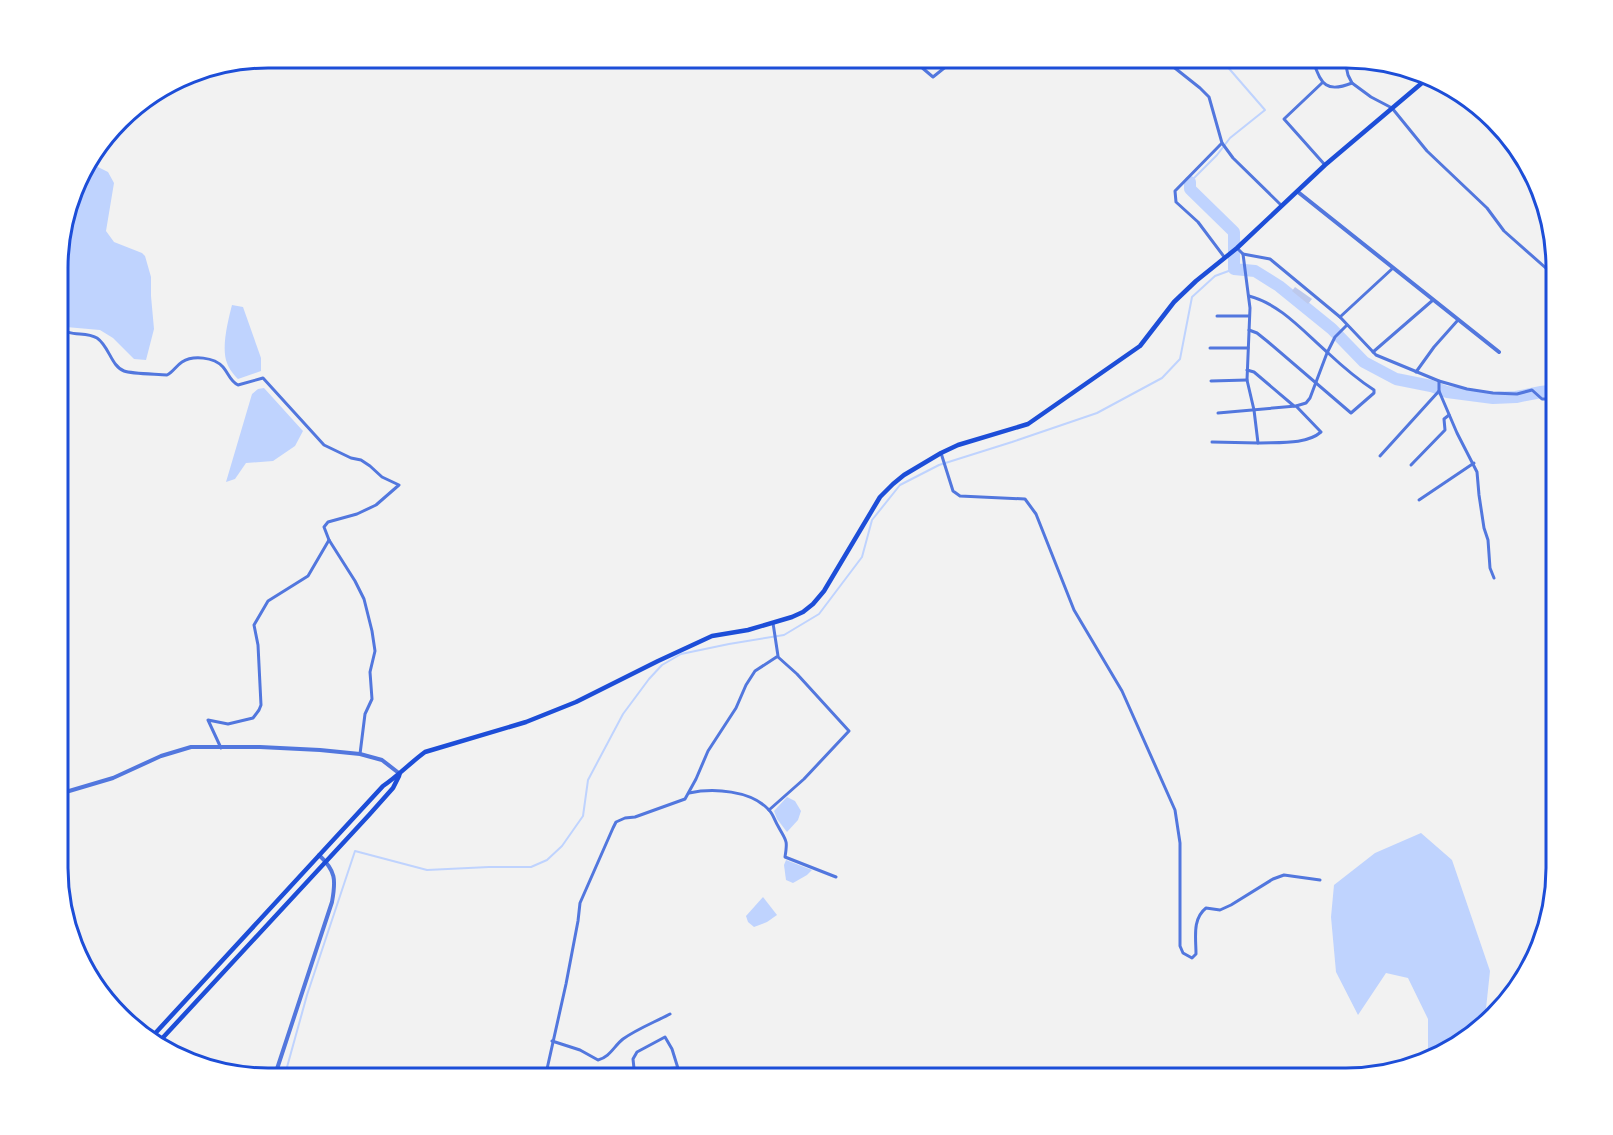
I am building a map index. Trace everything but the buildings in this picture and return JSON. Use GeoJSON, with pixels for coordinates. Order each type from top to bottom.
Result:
{"type":"FeatureCollection","features":[{"type":"Feature","properties":{"kind":"main road"},"geometry":{"type":"LineString","coordinates":[[156,1033],[383,786],[413,761],[425,752],[526,722],[576,702],[701,640],[748,630],[803,612],[824,591],[880,497],[904,475],[958,445],[1028,424],[1140,346],[1174,302],[1196,281],[1237,248],[1325,165],[1421,83]]}},
{"type":"Feature","properties":{"kind":"main road"},"geometry":{"type":"LineString","coordinates":[[163,1038],[393,788],[400,774]]}},
{"type":"Feature","properties":{"kind":"street"},"geometry":{"type":"LineString","coordinates":[[922,68],[933,77],[944,68]]}},
{"type":"Feature","properties":{"kind":"street"},"geometry":{"type":"LineString","coordinates":[[1175,68],[1209,97],[1222,143],[1233,158],[1282,207]]}},
{"type":"Feature","properties":{"kind":"street"},"geometry":{"type":"LineString","coordinates":[[1316,68],[1322,83],[1327,87],[1343,87],[1352,83]]}},
{"type":"Feature","properties":{"kind":"street"},"geometry":{"type":"LineString","coordinates":[[1346,68],[1352,83],[1371,97],[1392,108],[1427,151],[1486,207],[1504,231],[1545,267]]}},
{"type":"Feature","properties":{"kind":"street"},"geometry":{"type":"LineString","coordinates":[[1322,83],[1284,119],[1325,165]]}},
{"type":"Feature","properties":{"kind":"street"},"geometry":{"type":"LineString","coordinates":[[1222,143],[1175,191],[1176,202],[1198,222],[1225,258]]}},
{"type":"Feature","properties":{"kind":"street"},"geometry":{"type":"LineString","coordinates":[[1298,192],[1499,352]]}},
{"type":"Feature","properties":{"kind":"street"},"geometry":{"type":"LineString","coordinates":[[1237,248],[1243,254],[1270,259],[1340,317],[1376,355],[1439,381],[1467,389],[1517,394],[1532,390],[1545,399]]}},
{"type":"Feature","properties":{"kind":"street"},"geometry":{"type":"LineString","coordinates":[[1243,254],[1249,316],[1247,380],[1258,443]]}},
{"type":"Feature","properties":{"kind":"street"},"geometry":{"type":"LineString","coordinates":[[1340,317],[1393,268]]}},
{"type":"Feature","properties":{"kind":"street"},"geometry":{"type":"LineString","coordinates":[[1248,296],[1262,299],[1284,315],[1353,376],[1374,390],[1374,393],[1351,413],[1268,341],[1249,330]]}},
{"type":"Feature","properties":{"kind":"street"},"geometry":{"type":"LineString","coordinates":[[1373,352],[1433,300]]}},
{"type":"Feature","properties":{"kind":"street"},"geometry":{"type":"LineString","coordinates":[[1217,316],[1249,316]]}},
{"type":"Feature","properties":{"kind":"street"},"geometry":{"type":"LineString","coordinates":[[1416,372],[1458,320]]}},
{"type":"Feature","properties":{"kind":"street"},"geometry":{"type":"LineString","coordinates":[[1218,413],[1254,411],[1306,403],[1335,337],[1347,325]]}},
{"type":"Feature","properties":{"kind":"street"},"geometry":{"type":"LineString","coordinates":[[68,332],[96,338],[105,345],[116,365],[124,371],[167,375],[182,362],[193,358],[211,359],[222,366],[232,382],[238,385],[263,378],[324,445],[351,458],[361,460],[382,477],[399,485],[376,505],[357,514],[328,522],[324,527],[329,540],[356,581],[364,599],[372,631],[375,651],[370,672],[372,699],[365,714],[360,754]]}},
{"type":"Feature","properties":{"kind":"street"},"geometry":{"type":"LineString","coordinates":[[1210,348],[1248,348]]}},
{"type":"Feature","properties":{"kind":"street"},"geometry":{"type":"LineString","coordinates":[[1212,442],[1292,442],[1315,437],[1321,432],[1295,406],[1254,372],[1247,370]]}},
{"type":"Feature","properties":{"kind":"street"},"geometry":{"type":"LineString","coordinates":[[1211,381],[1247,380]]}},
{"type":"Feature","properties":{"kind":"street"},"geometry":{"type":"LineString","coordinates":[[1439,381],[1439,392],[1477,472],[1490,568],[1494,578]]}},
{"type":"Feature","properties":{"kind":"street"},"geometry":{"type":"LineString","coordinates":[[1380,456],[1439,392]]}},
{"type":"Feature","properties":{"kind":"street"},"geometry":{"type":"LineString","coordinates":[[1411,465],[1445,430],[1444,419],[1449,415]]}},
{"type":"Feature","properties":{"kind":"street"},"geometry":{"type":"LineString","coordinates":[[941,453],[953,491],[960,496],[1025,499],[1036,514],[1074,610],[1122,691],[1175,810],[1180,843],[1180,946],[1183,953],[1192,958],[1196,954],[1197,921],[1201,912],[1206,908],[1220,910],[1284,875],[1320,880]]}},
{"type":"Feature","properties":{"kind":"street"},"geometry":{"type":"LineString","coordinates":[[1419,500],[1474,463]]}},
{"type":"Feature","properties":{"kind":"street"},"geometry":{"type":"LineString","coordinates":[[221,747],[208,720],[228,723],[253,718],[261,705],[258,645],[254,625],[268,601],[308,576],[329,540]]}},
{"type":"Feature","properties":{"kind":"street"},"geometry":{"type":"LineString","coordinates":[[769,810],[804,779],[849,731],[778,656],[773,623]]}},
{"type":"Feature","properties":{"kind":"street"},"geometry":{"type":"LineString","coordinates":[[546,1067],[566,984],[580,903],[616,822],[685,799],[708,751],[736,708],[755,671],[778,656]]}},
{"type":"Feature","properties":{"kind":"street"},"geometry":{"type":"LineString","coordinates":[[68,791],[113,778],[161,756],[191,747],[260,747],[360,754],[382,760],[400,774]]}},
{"type":"Feature","properties":{"kind":"street"},"geometry":{"type":"LineString","coordinates":[[689,793],[702,790],[736,793],[752,798],[769,810],[788,841],[785,856],[836,877]]}},
{"type":"Feature","properties":{"kind":"street"},"geometry":{"type":"LineString","coordinates":[[278,1067],[332,902],[335,880],[329,865],[319,855]]}},
{"type":"Feature","properties":{"kind":"street"},"geometry":{"type":"LineString","coordinates":[[552,1041],[580,1050],[598,1060],[612,1052],[630,1034],[670,1014]]}},
{"type":"Feature","properties":{"kind":"street"},"geometry":{"type":"LineString","coordinates":[[634,1067],[633,1059],[637,1052],[665,1037],[678,1067]]}},
{"type":"Feature","properties":{"kind":"water"},"geometry":{"type":"Polygon","coordinates":[[[95,166],[108,172],[114,183],[106,231],[114,242],[145,256],[151,277],[154,329],[146,360],[134,359],[113,338],[100,330],[68,327],[69,241],[74,216],[95,166]]]}},
{"type":"Feature","properties":{"kind":"water"},"geometry":{"type":"Polygon","coordinates":[[[232,305],[243,307],[261,358],[261,371],[238,379],[225,357],[226,334],[232,305]]]}},
{"type":"Feature","properties":{"kind":"water"},"geometry":{"type":"Polygon","coordinates":[[[264,388],[303,431],[295,446],[273,461],[246,463],[235,479],[226,482],[252,394],[264,388]]]}},
{"type":"Feature","properties":{"kind":"water"},"geometry":{"type":"Polygon","coordinates":[[[787,797],[795,801],[801,811],[798,820],[787,832],[774,811],[787,797]]]}},
{"type":"Feature","properties":{"kind":"water"},"geometry":{"type":"Polygon","coordinates":[[[1421,833],[1452,860],[1490,971],[1486,1010],[1457,1034],[1428,1050],[1428,1019],[1408,978],[1386,973],[1358,1015],[1336,972],[1331,917],[1334,885],[1375,853],[1421,833]]]}},
{"type":"Feature","properties":{"kind":"water"},"geometry":{"type":"Polygon","coordinates":[[[786,860],[812,870],[793,883],[786,880],[784,865],[786,860]]]}},
{"type":"Feature","properties":{"kind":"water"},"geometry":{"type":"Polygon","coordinates":[[[763,897],[777,915],[754,927],[748,922],[746,916],[763,897]]]}},
{"type":"Feature","properties":{"kind":"waterway"},"geometry":{"type":"LineString","coordinates":[[1190,182],[1217,155],[1230,138],[1265,110],[1229,68]]}},
{"type":"Feature","properties":{"kind":"waterway"},"geometry":{"type":"LineString","coordinates":[[1190,182],[1190,189],[1234,232],[1234,269],[1255,271],[1279,286],[1332,329],[1364,362],[1396,379],[1431,386],[1447,392],[1493,398],[1516,397],[1545,391]]}},
{"type":"Feature","properties":{"kind":"waterway"},"geometry":{"type":"LineString","coordinates":[[287,1067],[307,995],[355,851],[427,870],[531,867],[547,860],[562,846],[583,816],[588,780],[623,714],[662,665],[681,654],[784,635],[819,614],[862,557],[872,520],[900,485],[939,465],[1097,413],[1162,378],[1180,359],[1192,297],[1215,276],[1234,269]]}}]}
